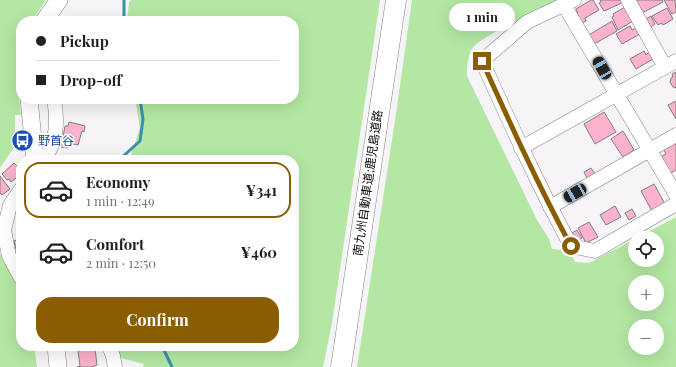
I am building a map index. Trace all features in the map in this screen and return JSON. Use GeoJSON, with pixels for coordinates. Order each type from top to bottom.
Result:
{"type":"FeatureCollection","features":[{"type":"Feature","properties":{"kind":"highway","name":"南九州自動車道;鹿児島道路"},"geometry":{"type":"LineString","coordinates":[[341,367],[396,0]]}},
{"type":"Feature","properties":{"kind":"main road"},"geometry":{"type":"LineString","coordinates":[[48,16],[59,0]]}},
{"type":"Feature","properties":{"kind":"main road"},"geometry":{"type":"LineString","coordinates":[[29,104],[35,155]]}},
{"type":"Feature","properties":{"kind":"main road"},"geometry":{"type":"LineString","coordinates":[[56,351],[58,367]]}},
{"type":"Feature","properties":{"kind":"street"},"geometry":{"type":"LineString","coordinates":[[521,148],[616,93],[671,64],[628,0]]}},
{"type":"Feature","properties":{"kind":"street"},"geometry":{"type":"LineString","coordinates":[[676,195],[616,93],[569,2],[527,22],[482,61],[521,148],[571,246],[595,251],[676,204]]}},
{"type":"Feature","properties":{"kind":"street"},"geometry":{"type":"LineString","coordinates":[[46,155],[53,142],[57,126],[55,104]]}},
{"type":"Feature","properties":{"kind":"street"},"geometry":{"type":"LineString","coordinates":[[550,207],[676,135]]}},
{"type":"Feature","properties":{"kind":"street"},"geometry":{"type":"LineString","coordinates":[[16,196],[10,205],[4,230],[10,256],[16,268]]}},
{"type":"Feature","properties":{"kind":"street"},"geometry":{"type":"LineString","coordinates":[[111,351],[115,367]]}},
{"type":"Feature","properties":{"kind":"green space"},"geometry":{"type":"Polygon","coordinates":[[[0,0],[46,0],[35,16],[16,16],[16,104],[20,104],[21,115],[15,115],[15,146],[0,168],[0,0]]]}},
{"type":"Feature","properties":{"kind":"green space"},"geometry":{"type":"Polygon","coordinates":[[[131,0],[380,0],[332,323],[323,367],[143,367],[144,364],[110,355],[105,351],[299,351],[299,155],[131,155],[140,128],[136,104],[299,104],[299,16],[128,16],[129,2],[131,0]]]}},
{"type":"Feature","properties":{"kind":"green space"},"geometry":{"type":"Polygon","coordinates":[[[412,0],[563,0],[500,30],[477,43],[469,56],[467,76],[537,220],[549,239],[552,249],[570,251],[575,262],[589,263],[628,243],[628,267],[664,267],[664,231],[650,231],[676,217],[676,367],[357,367],[412,0]]]}},
{"type":"Feature","properties":{"kind":"green space"},"geometry":{"type":"Polygon","coordinates":[[[0,254],[16,282],[16,351],[35,351],[37,367],[0,367],[0,254]]]}},
{"type":"Feature","properties":{"kind":"building"},"geometry":{"type":"Polygon","coordinates":[[[593,0],[599,10],[585,18],[586,21],[582,23],[576,9],[593,0]]]}},
{"type":"Feature","properties":{"kind":"building"},"geometry":{"type":"Polygon","coordinates":[[[600,0],[621,0],[622,3],[604,11],[599,3],[601,2],[600,0]]]}},
{"type":"Feature","properties":{"kind":"building"},"geometry":{"type":"Polygon","coordinates":[[[635,0],[662,0],[663,2],[642,13],[635,0]]]}},
{"type":"Feature","properties":{"kind":"building"},"geometry":{"type":"Polygon","coordinates":[[[664,0],[675,0],[676,12],[672,14],[664,0]]]}},
{"type":"Feature","properties":{"kind":"building"},"geometry":{"type":"Polygon","coordinates":[[[625,7],[633,21],[618,30],[612,17],[614,16],[613,14],[625,7]]]}},
{"type":"Feature","properties":{"kind":"building"},"geometry":{"type":"Polygon","coordinates":[[[667,8],[673,19],[663,25],[662,23],[658,25],[652,16],[667,8]]]}},
{"type":"Feature","properties":{"kind":"building"},"geometry":{"type":"Polygon","coordinates":[[[651,16],[655,24],[651,27],[646,19],[651,16]]]}},
{"type":"Feature","properties":{"kind":"building"},"geometry":{"type":"Polygon","coordinates":[[[612,21],[617,31],[594,44],[589,35],[612,21]]]}},
{"type":"Feature","properties":{"kind":"building"},"geometry":{"type":"Polygon","coordinates":[[[630,26],[632,30],[636,28],[640,34],[622,44],[616,34],[630,26]]]}},
{"type":"Feature","properties":{"kind":"building"},"geometry":{"type":"Polygon","coordinates":[[[644,51],[646,55],[649,52],[653,59],[636,69],[630,59],[644,51]]]}},
{"type":"Feature","properties":{"kind":"building"},"geometry":{"type":"Polygon","coordinates":[[[676,72],[676,88],[673,87],[670,82],[671,78],[673,77],[672,74],[676,72]]]}},
{"type":"Feature","properties":{"kind":"building"},"geometry":{"type":"Polygon","coordinates":[[[676,101],[676,119],[668,105],[676,101]]]}},
{"type":"Feature","properties":{"kind":"building"},"geometry":{"type":"Polygon","coordinates":[[[604,112],[616,132],[595,144],[584,124],[604,112]]]}},
{"type":"Feature","properties":{"kind":"building"},"geometry":{"type":"Polygon","coordinates":[[[69,122],[85,126],[84,132],[82,131],[78,145],[68,143],[67,148],[61,147],[65,126],[68,126],[69,122]]]}},
{"type":"Feature","properties":{"kind":"building"},"geometry":{"type":"Polygon","coordinates":[[[623,131],[634,150],[623,157],[611,139],[623,131]]]}},
{"type":"Feature","properties":{"kind":"building"},"geometry":{"type":"Polygon","coordinates":[[[676,141],[676,170],[669,174],[660,157],[666,154],[663,149],[676,141]]]}},
{"type":"Feature","properties":{"kind":"building"},"geometry":{"type":"Polygon","coordinates":[[[14,163],[16,165],[16,178],[11,182],[2,174],[14,163]]]}},
{"type":"Feature","properties":{"kind":"building"},"geometry":{"type":"Polygon","coordinates":[[[591,168],[595,174],[587,178],[584,172],[591,168]]]}},
{"type":"Feature","properties":{"kind":"building"},"geometry":{"type":"Polygon","coordinates":[[[0,176],[10,189],[2,195],[0,193],[0,176]]]}},
{"type":"Feature","properties":{"kind":"building"},"geometry":{"type":"Polygon","coordinates":[[[654,184],[665,204],[652,211],[641,191],[654,184]]]}},
{"type":"Feature","properties":{"kind":"building"},"geometry":{"type":"Polygon","coordinates":[[[615,206],[621,217],[606,225],[600,215],[615,206]]]}},
{"type":"Feature","properties":{"kind":"building"},"geometry":{"type":"Polygon","coordinates":[[[632,209],[636,216],[629,220],[625,213],[632,209]]]}},
{"type":"Feature","properties":{"kind":"building"},"geometry":{"type":"Polygon","coordinates":[[[589,222],[598,237],[586,243],[578,228],[589,222]]]}},
{"type":"Feature","properties":{"kind":"building"},"geometry":{"type":"Polygon","coordinates":[[[577,230],[582,238],[577,241],[572,233],[577,230]]]}},
{"type":"Feature","properties":{"kind":"building"},"geometry":{"type":"Polygon","coordinates":[[[78,351],[95,351],[97,365],[92,367],[77,367],[80,366],[78,351]]]}},
{"type":"Feature","properties":{"kind":"waterway"},"geometry":{"type":"LineString","coordinates":[[124,0],[124,16]]}},
{"type":"Feature","properties":{"kind":"waterway"},"geometry":{"type":"LineString","coordinates":[[125,155],[140,141],[143,119],[141,104]]}},
{"type":"Feature","properties":{"kind":"waterway"},"geometry":{"type":"LineString","coordinates":[[164,351],[172,367]]}},
{"type":"Feature","properties":{"kind":"place","name":"野首谷"},"geometry":{"type":"Point","coordinates":[23,141]}},
{"type":"Feature","properties":{"kind":"route"},"geometry":{"type":"LineString","coordinates":[[482,61],[521,148],[571,246]]}}]}
